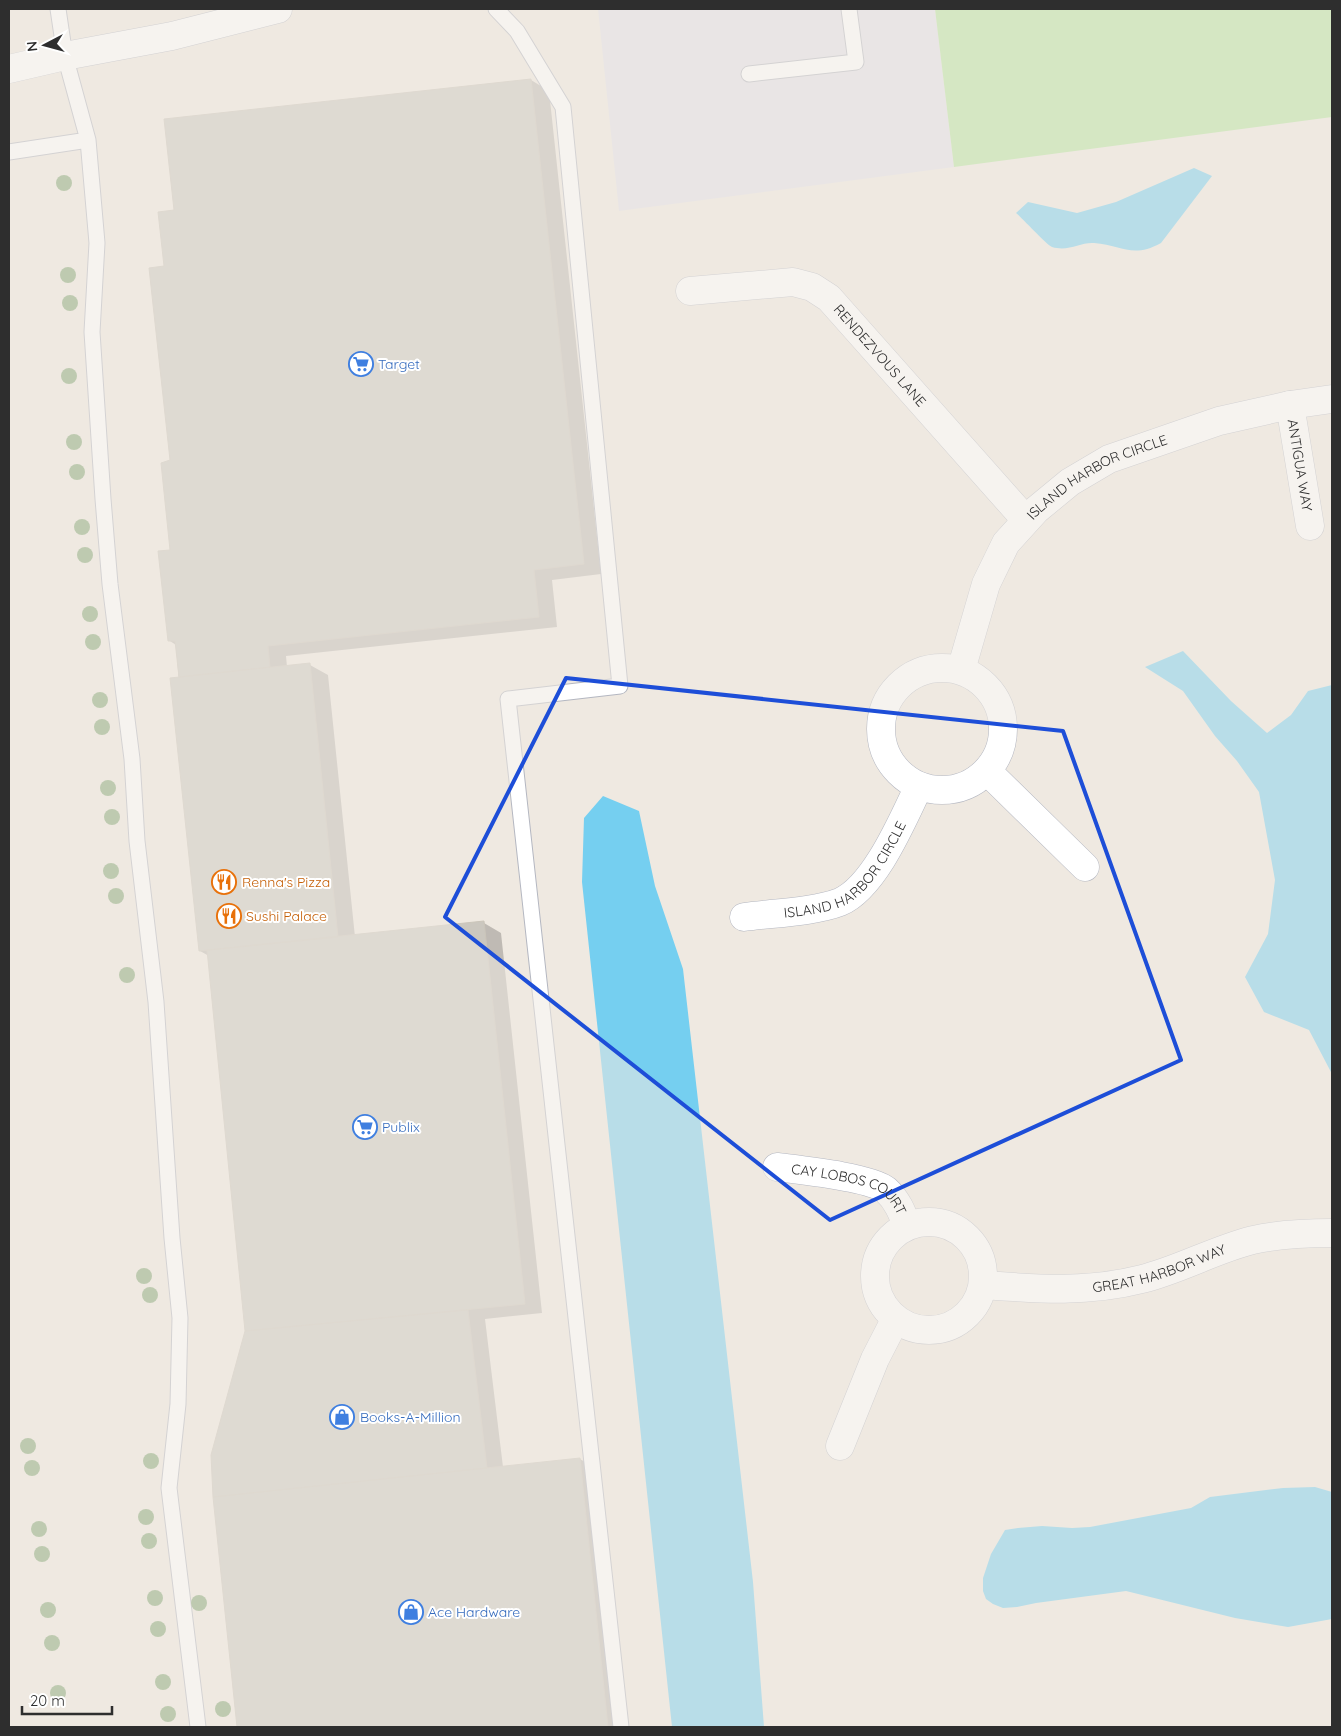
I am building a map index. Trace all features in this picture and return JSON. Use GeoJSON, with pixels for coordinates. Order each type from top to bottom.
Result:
{"type":"FeatureCollection","features":[{"type":"Feature","properties":{"kind":"street"},"geometry":{"type":"LineString","coordinates":[[9,69],[65,56],[172,36],[278,9]]}},
{"type":"Feature","properties":{"kind":"street","name":"RENDEZVOUS LANE"},"geometry":{"type":"LineString","coordinates":[[690,291],[793,282],[812,287],[829,298],[1026,520]]}},
{"type":"Feature","properties":{"kind":"street","name":"ISLAND HARBOR CIRCLE"},"geometry":{"type":"LineString","coordinates":[[961,670],[986,584],[1006,543],[1026,520],[1070,482],[1109,459],[1219,420],[1290,405],[1332,399]]}},
{"type":"Feature","properties":{"kind":"street","name":"ANTIGUA WAY"},"geometry":{"type":"LineString","coordinates":[[1290,405],[1310,526]]}},
{"type":"Feature","properties":{"kind":"street"},"geometry":{"type":"LineString","coordinates":[[940,667],[961,670],[982,681],[996,699],[1003,716],[1003,740],[996,759],[987,771],[971,783],[952,790],[930,789],[908,780],[894,766],[884,747],[881,725],[886,703],[900,684],[918,672],[940,667]]}},
{"type":"Feature","properties":{"kind":"street"},"geometry":{"type":"LineString","coordinates":[[987,771],[1085,867]]}},
{"type":"Feature","properties":{"kind":"street","name":"ISLAND HARBOR CIRCLE"},"geometry":{"type":"LineString","coordinates":[[744,917],[821,907],[841,901],[862,886],[889,847],[919,786]]}},
{"type":"Feature","properties":{"kind":"street","name":"CAY LOBOS COURT"},"geometry":{"type":"LineString","coordinates":[[777,1167],[867,1181],[885,1189],[898,1202],[908,1226]]}},
{"type":"Feature","properties":{"kind":"street"},"geometry":{"type":"LineString","coordinates":[[926,1222],[945,1224],[963,1233],[975,1247],[982,1264],[983,1285],[978,1300],[968,1315],[952,1326],[932,1331],[912,1329],[895,1320],[886,1311],[877,1293],[874,1273],[879,1252],[892,1236],[908,1226],[926,1222]]}},
{"type":"Feature","properties":{"kind":"street","name":"GREAT HARBOR WAY"},"geometry":{"type":"LineString","coordinates":[[983,1285],[1056,1290],[1101,1287],[1143,1279],[1252,1240],[1300,1233],[1332,1233]]}},
{"type":"Feature","properties":{"kind":"street"},"geometry":{"type":"LineString","coordinates":[[840,1446],[875,1359],[895,1320]]}},
{"type":"Feature","properties":{"kind":"lane"},"geometry":{"type":"LineString","coordinates":[[58,9],[65,56],[88,140],[97,243],[92,332],[106,538],[132,759],[137,841],[156,1002],[160,1081],[180,1318],[178,1404],[169,1488],[198,1727]]}},
{"type":"Feature","properties":{"kind":"lane"},"geometry":{"type":"LineString","coordinates":[[496,9],[517,31],[563,107],[620,686],[508,699],[621,1727]]}},
{"type":"Feature","properties":{"kind":"lane"},"geometry":{"type":"LineString","coordinates":[[748,74],[856,62],[849,9]]}},
{"type":"Feature","properties":{"kind":"lane"},"geometry":{"type":"LineString","coordinates":[[9,152],[88,140]]}},
{"type":"Feature","properties":{"kind":"highlighted area"},"geometry":{"type":"Polygon","coordinates":[[[566,678],[1063,731],[1181,1060],[830,1220],[445,917],[566,678]]]}},
{"type":"Feature","properties":{"kind":"shaded area"},"geometry":{"type":"Polygon","coordinates":[[[598,9],[935,9],[954,167],[619,211],[598,9]]]}},
{"type":"Feature","properties":{"kind":"green space"},"geometry":{"type":"Polygon","coordinates":[[[935,9],[1332,9],[1332,117],[954,167],[935,9]]]}},
{"type":"Feature","properties":{"kind":"water"},"geometry":{"type":"Polygon","coordinates":[[[1194,168],[1212,176],[1161,243],[1151,248],[1134,251],[1094,243],[1069,248],[1052,247],[1016,213],[1028,202],[1077,213],[1116,202],[1194,168]]]}},
{"type":"Feature","properties":{"kind":"water"},"geometry":{"type":"Polygon","coordinates":[[[1183,651],[1231,701],[1267,733],[1291,715],[1308,691],[1332,685],[1332,1074],[1309,1030],[1264,1012],[1245,977],[1268,934],[1275,880],[1259,792],[1183,691],[1145,667],[1183,651]]]}},
{"type":"Feature","properties":{"kind":"water"},"geometry":{"type":"Polygon","coordinates":[[[603,796],[639,811],[655,886],[683,969],[753,1582],[764,1727],[672,1727],[582,882],[584,818],[603,796]]]}},
{"type":"Feature","properties":{"kind":"water"},"geometry":{"type":"Polygon","coordinates":[[[1315,1487],[1332,1492],[1332,1619],[1288,1627],[1235,1618],[1126,1591],[1003,1608],[986,1599],[983,1591],[983,1578],[991,1554],[1005,1530],[1042,1526],[1090,1527],[1191,1508],[1210,1497],[1283,1488],[1315,1487]]]}},
{"type":"Feature","properties":{"kind":"building","name":"Target"},"geometry":{"type":"Polygon","coordinates":[[[531,79],[584,564],[534,570],[539,617],[268,646],[270,667],[179,677],[175,641],[168,641],[158,551],[170,550],[161,463],[170,460],[149,268],[164,266],[158,212],[174,210],[164,119],[531,79]]]}},
{"type":"Feature","properties":{"kind":"building"},"geometry":{"type":"Polygon","coordinates":[[[310,663],[338,937],[199,951],[170,678],[310,663]]]}},
{"type":"Feature","properties":{"kind":"building","name":"Publix"},"geometry":{"type":"Polygon","coordinates":[[[484,921],[525,1304],[245,1331],[207,950],[484,921]]]}},
{"type":"Feature","properties":{"kind":"building"},"geometry":{"type":"Polygon","coordinates":[[[468,1310],[487,1468],[213,1497],[211,1455],[245,1331],[468,1310]]]}},
{"type":"Feature","properties":{"kind":"building","name":"Ace Hardware"},"geometry":{"type":"Polygon","coordinates":[[[580,1458],[608,1727],[237,1727],[213,1497],[580,1458]]]}},
{"type":"Feature","properties":{"kind":"place","name":"Target"},"geometry":{"type":"Point","coordinates":[361,364]}},
{"type":"Feature","properties":{"kind":"place","name":"Renna's Pizza"},"geometry":{"type":"Point","coordinates":[224,882]}},
{"type":"Feature","properties":{"kind":"place","name":"Sushi Palace"},"geometry":{"type":"Point","coordinates":[229,916]}},
{"type":"Feature","properties":{"kind":"place","name":"Publix"},"geometry":{"type":"Point","coordinates":[365,1127]}},
{"type":"Feature","properties":{"kind":"place","name":"Books-A-Million"},"geometry":{"type":"Point","coordinates":[342,1417]}},
{"type":"Feature","properties":{"kind":"place","name":"Ace Hardware"},"geometry":{"type":"Point","coordinates":[411,1612]}}]}
